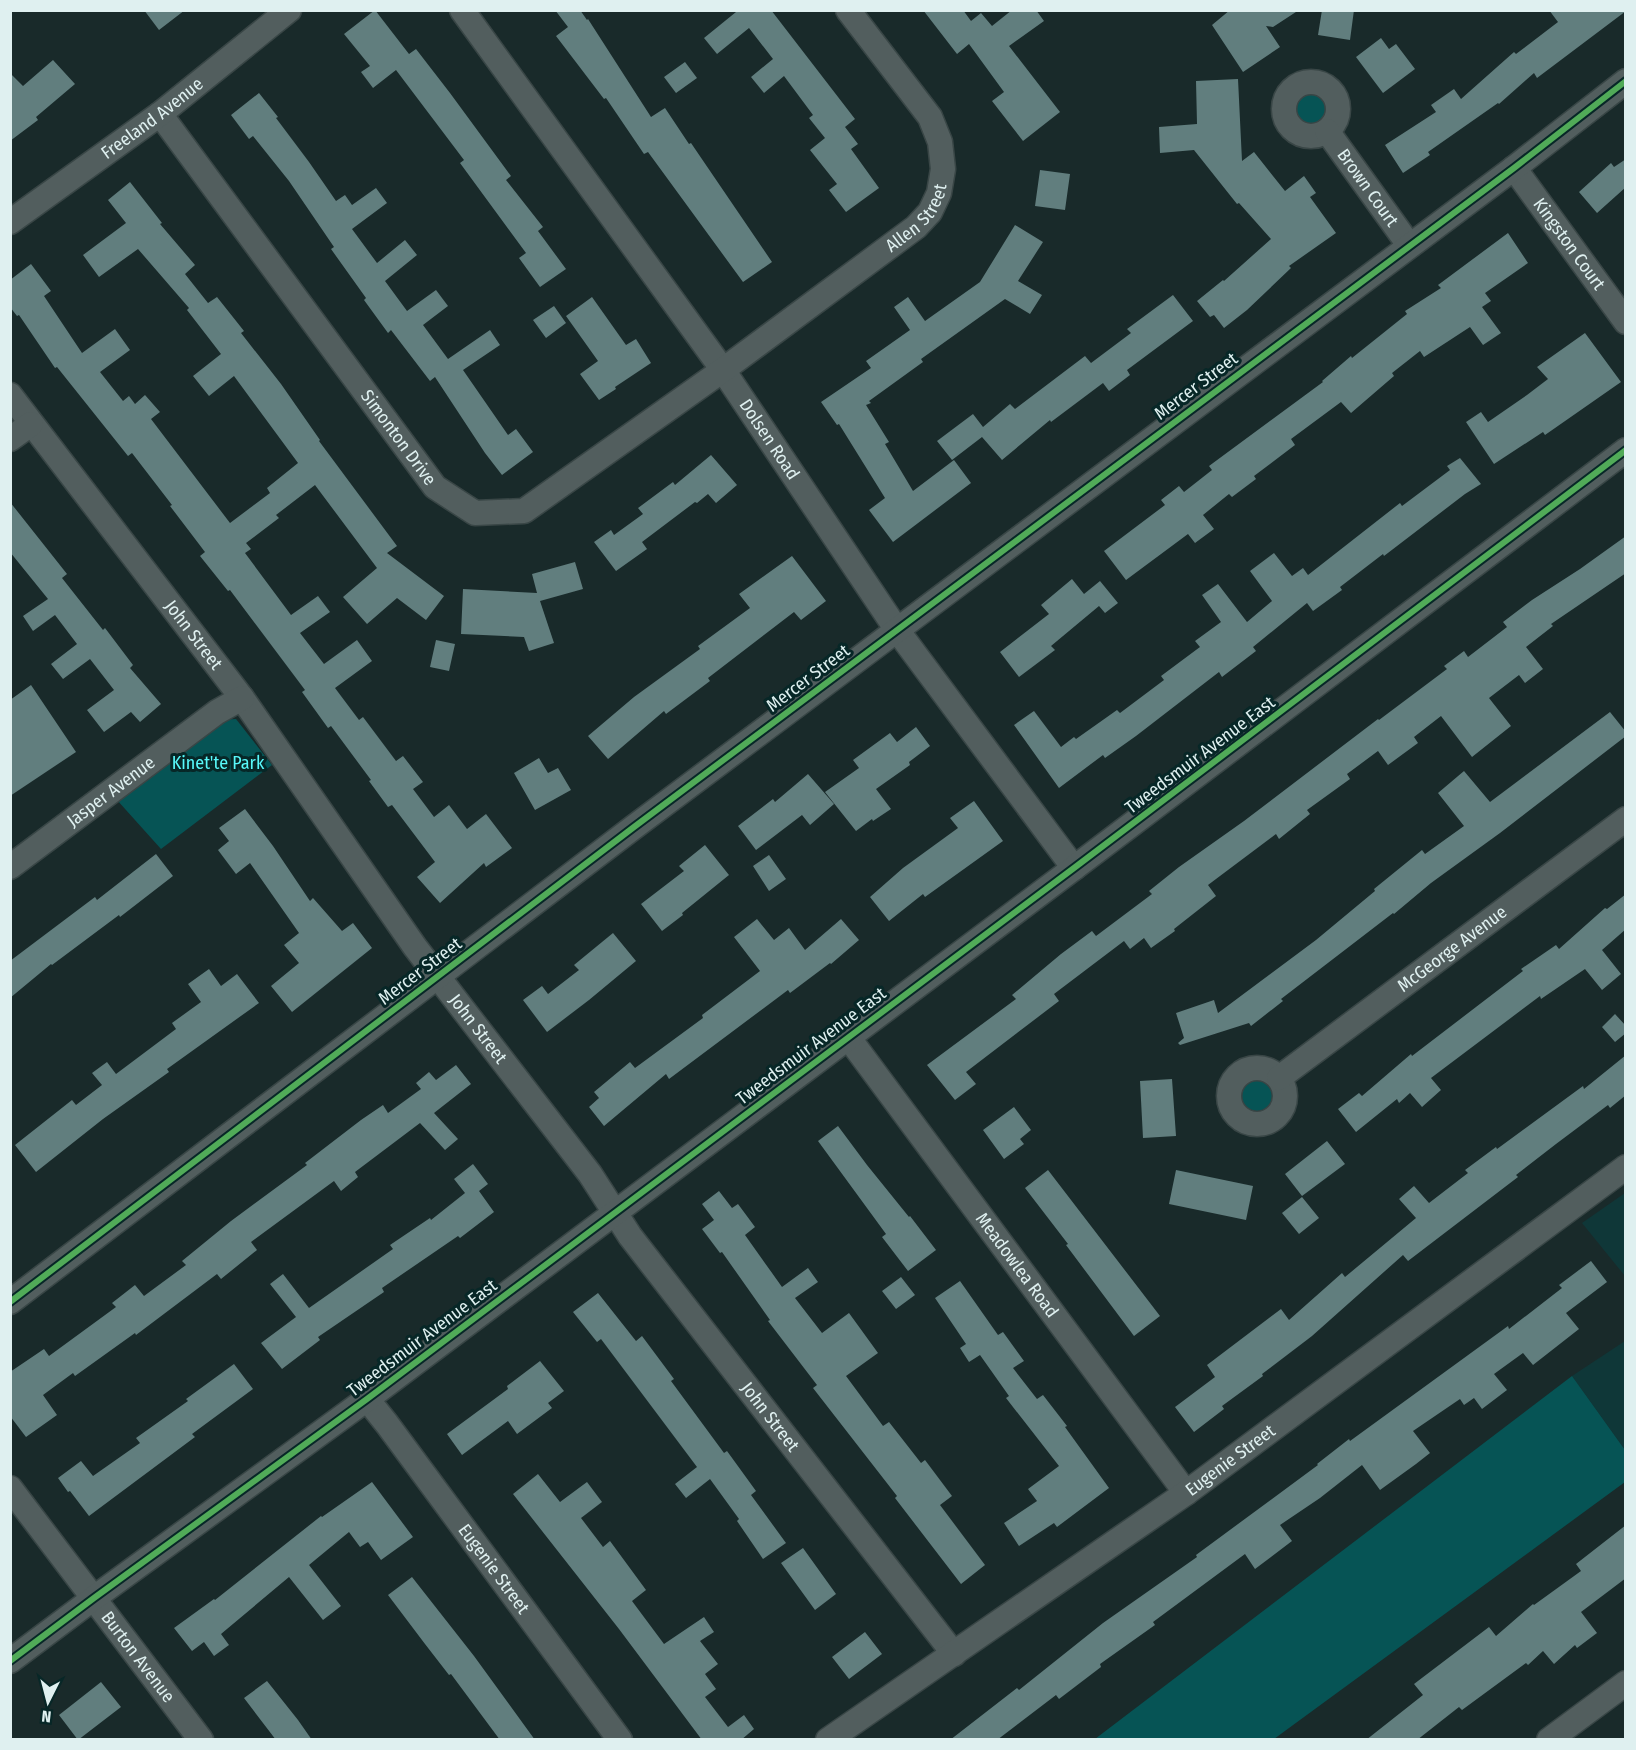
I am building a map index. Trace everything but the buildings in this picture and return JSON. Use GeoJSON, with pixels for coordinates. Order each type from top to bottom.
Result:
{"type":"FeatureCollection","features":[{"type":"Feature","properties":{"kind":"street","name":"Dolsen Road"},"geometry":{"type":"LineString","coordinates":[[462,10],[723,370],[897,630],[1074,868]]}},
{"type":"Feature","properties":{"kind":"street","name":"Allen Street"},"geometry":{"type":"LineString","coordinates":[[723,370],[916,227],[930,212],[939,193],[943,169],[940,142],[930,117],[848,10]]}},
{"type":"Feature","properties":{"kind":"street","name":"Freeland Avenue"},"geometry":{"type":"LineString","coordinates":[[10,222],[160,114],[278,14]]}},
{"type":"Feature","properties":{"kind":"street","name":"Mercer Street"},"geometry":{"type":"LineString","coordinates":[[10,1302],[897,630],[1514,168],[1626,81]]}},
{"type":"Feature","properties":{"kind":"street","name":"Simonton Drive"},"geometry":{"type":"LineString","coordinates":[[160,114],[435,487],[475,513],[524,511],[723,370]]}},
{"type":"Feature","properties":{"kind":"street","name":"Brown Court"},"geometry":{"type":"LineString","coordinates":[[1327,131],[1409,245]]}},
{"type":"Feature","properties":{"kind":"street","name":"Kingston Court"},"geometry":{"type":"LineString","coordinates":[[1514,168],[1626,322]]}},
{"type":"Feature","properties":{"kind":"street","name":"John Street"},"geometry":{"type":"LineString","coordinates":[[10,395],[242,698],[415,947],[590,1173],[630,1236],[954,1654]]}},
{"type":"Feature","properties":{"kind":"street"},"geometry":{"type":"LineString","coordinates":[[10,439],[31,424]]}},
{"type":"Feature","properties":{"kind":"street","name":"Tweedsmuir Avenue East"},"geometry":{"type":"LineString","coordinates":[[10,1661],[367,1399],[1626,450]]}},
{"type":"Feature","properties":{"kind":"street","name":"Jasper Avenue"},"geometry":{"type":"LineString","coordinates":[[10,867],[217,712],[242,698]]}},
{"type":"Feature","properties":{"kind":"street","name":"McGeorge Avenue"},"geometry":{"type":"LineString","coordinates":[[1279,1078],[1626,819]]}},
{"type":"Feature","properties":{"kind":"street","name":"Meadowlea Road"},"geometry":{"type":"LineString","coordinates":[[848,1037],[1186,1493]]}},
{"type":"Feature","properties":{"kind":"street","name":"Eugenie Street"},"geometry":{"type":"LineString","coordinates":[[828,1740],[1186,1493],[1626,1167]]}},
{"type":"Feature","properties":{"kind":"street","name":"Eugenie Street"},"geometry":{"type":"LineString","coordinates":[[367,1399],[620,1740]]}},
{"type":"Feature","properties":{"kind":"street","name":"Burton Avenue"},"geometry":{"type":"LineString","coordinates":[[10,1488],[201,1740]]}},
{"type":"Feature","properties":{"kind":"street"},"geometry":{"type":"LineString","coordinates":[[1549,1740],[1626,1683]]}},
{"type":"Feature","properties":{"kind":"shaded area"},"geometry":{"type":"Polygon","coordinates":[[[1625,1193],[1625,1276],[1582,1223],[1625,1193]]]}},
{"type":"Feature","properties":{"kind":"shaded area"},"geometry":{"type":"Polygon","coordinates":[[[1625,1341],[1625,1450],[1572,1376],[1625,1341]]]}},
{"type":"Feature","properties":{"kind":"green space"},"geometry":{"type":"Polygon","coordinates":[[[1311,93],[1322,98],[1327,109],[1322,120],[1311,125],[1300,120],[1295,109],[1300,98],[1311,93]]]}},
{"type":"Feature","properties":{"kind":"green space","name":"Kinet'te Park"},"geometry":{"type":"Polygon","coordinates":[[[236,719],[272,765],[161,849],[117,800],[218,720],[236,719]]]}},
{"type":"Feature","properties":{"kind":"green space"},"geometry":{"type":"Polygon","coordinates":[[[1257,1081],[1268,1085],[1272,1096],[1268,1107],[1257,1111],[1246,1107],[1242,1096],[1246,1085],[1257,1081]]]}},
{"type":"Feature","properties":{"kind":"green space"},"geometry":{"type":"Polygon","coordinates":[[[1572,1376],[1625,1450],[1625,1482],[1274,1739],[1095,1739],[1572,1376]]]}},
{"type":"Feature","properties":{"kind":"cycle path"},"geometry":{"type":"LineString","coordinates":[[10,1302],[634,827],[1514,168],[1626,81]]}},
{"type":"Feature","properties":{"kind":"cycle path"},"geometry":{"type":"LineString","coordinates":[[10,1661],[367,1399],[1626,450]]}}]}
